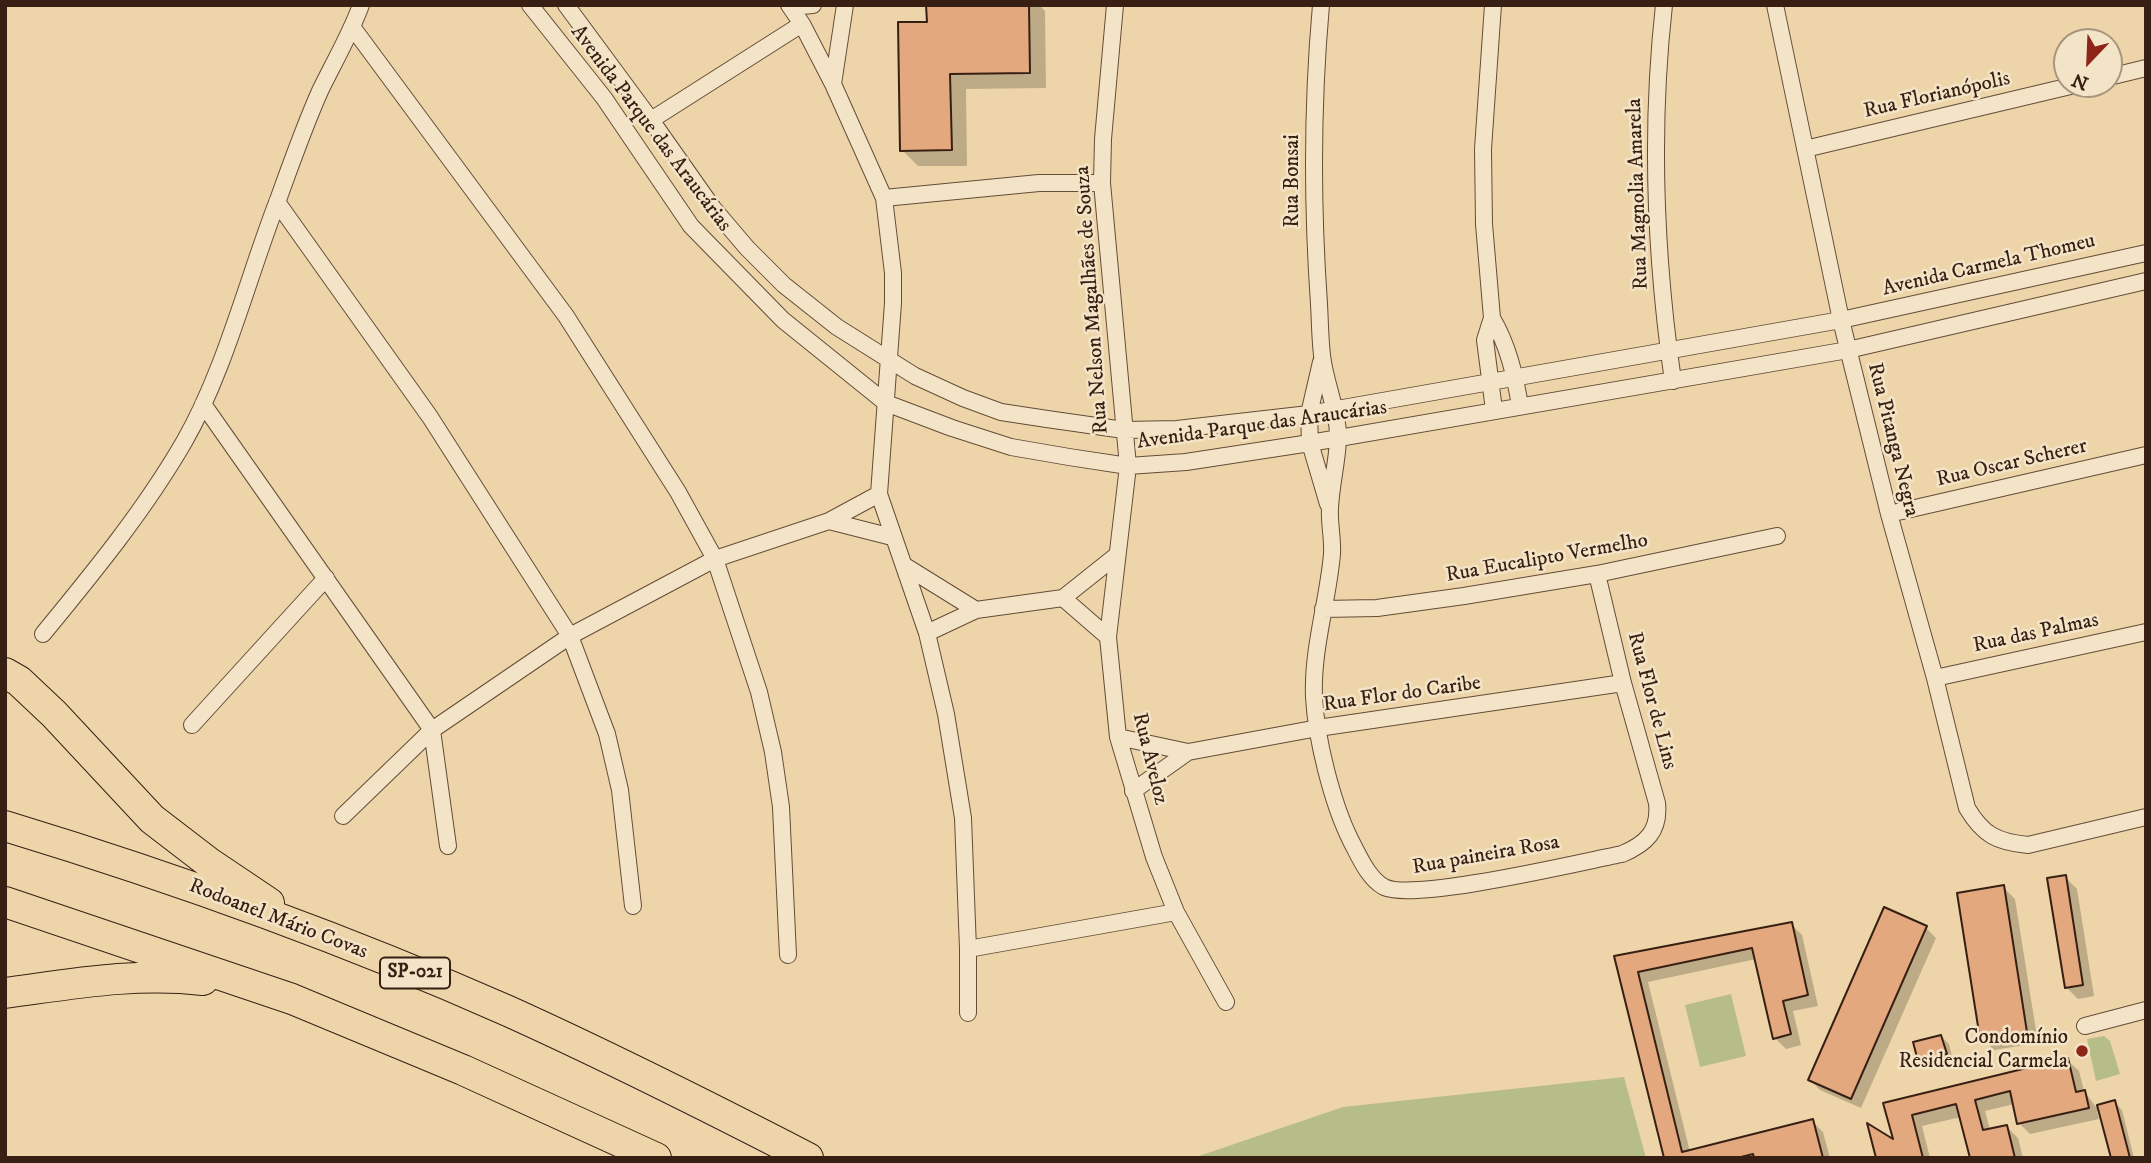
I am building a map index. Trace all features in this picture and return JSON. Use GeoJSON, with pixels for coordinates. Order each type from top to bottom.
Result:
{"type":"FeatureCollection","features":[{"type":"Feature","properties":{"kind":"highway"},"geometry":{"type":"LineString","coordinates":[[5,673],[19,681],[54,714],[152,819],[208,862],[307,929]]}},
{"type":"Feature","properties":{"kind":"highway","name":"Rodoanel Mário Covas"},"geometry":{"type":"LineString","coordinates":[[5,826],[101,856],[307,929],[506,1010],[633,1069],[808,1158]]}},
{"type":"Feature","properties":{"kind":"highway"},"geometry":{"type":"LineString","coordinates":[[5,902],[292,999],[475,1075],[656,1158]]}},
{"type":"Feature","properties":{"kind":"highway"},"geometry":{"type":"LineString","coordinates":[[5,993],[120,977],[166,976],[202,980],[292,999]]}},
{"type":"Feature","properties":{"kind":"street"},"geometry":{"type":"LineString","coordinates":[[43,634],[149,498],[203,404],[320,92],[353,27],[361,5]]}},
{"type":"Feature","properties":{"kind":"street","name":"Avenida Parque das Araucárias"},"geometry":{"type":"LineString","coordinates":[[530,5],[604,98],[691,226],[783,320],[886,403],[1011,447],[1128,466],[1186,462],[1848,350]]}},
{"type":"Feature","properties":{"kind":"street","name":"Avenida Parque das Araucárias"},"geometry":{"type":"LineString","coordinates":[[566,5],[713,208],[747,248],[784,285],[836,327],[889,361],[963,398],[1001,412],[1124,430],[1177,429],[1309,414],[1841,320]]}},
{"type":"Feature","properties":{"kind":"street"},"geometry":{"type":"LineString","coordinates":[[790,6],[813,5]]}},
{"type":"Feature","properties":{"kind":"street"},"geometry":{"type":"LineString","coordinates":[[833,84],[845,5]]}},
{"type":"Feature","properties":{"kind":"street","name":"Rua Nelson Magalhães de Souza"},"geometry":{"type":"LineString","coordinates":[[1115,5],[1103,139],[1102,183],[1128,466]]}},
{"type":"Feature","properties":{"kind":"street","name":"Rua Bonsai"},"geometry":{"type":"LineString","coordinates":[[1321,5],[1314,152],[1315,264],[1322,357]]}},
{"type":"Feature","properties":{"kind":"street"},"geometry":{"type":"LineString","coordinates":[[1493,5],[1483,149],[1492,317],[1485,340],[1494,410]]}},
{"type":"Feature","properties":{"kind":"street","name":"Rua Magnolia Amarela"},"geometry":{"type":"LineString","coordinates":[[1664,5],[1657,68],[1656,139],[1661,278],[1673,381]]}},
{"type":"Feature","properties":{"kind":"street","name":"Rua Pitanga Negra"},"geometry":{"type":"LineString","coordinates":[[1775,5],[1848,350],[1967,807],[1977,825],[1992,837],[2009,843],[2028,845],[2146,817]]}},
{"type":"Feature","properties":{"kind":"street"},"geometry":{"type":"LineString","coordinates":[[790,6],[803,24],[833,84],[884,198],[892,273],[889,361],[879,494],[927,634],[946,714],[963,818],[968,1013]]}},
{"type":"Feature","properties":{"kind":"street"},"geometry":{"type":"LineString","coordinates":[[651,120],[803,24]]}},
{"type":"Feature","properties":{"kind":"street"},"geometry":{"type":"LineString","coordinates":[[353,27],[566,316],[678,492],[715,559],[759,692],[773,752],[781,807],[788,955]]}},
{"type":"Feature","properties":{"kind":"street"},"geometry":{"type":"LineString","coordinates":[[2123,74],[2146,68]]}},
{"type":"Feature","properties":{"kind":"street","name":"Rua Florianópolis"},"geometry":{"type":"LineString","coordinates":[[1805,149],[2053,90]]}},
{"type":"Feature","properties":{"kind":"street"},"geometry":{"type":"LineString","coordinates":[[884,198],[1039,183],[1102,183]]}},
{"type":"Feature","properties":{"kind":"street"},"geometry":{"type":"LineString","coordinates":[[277,202],[430,417],[570,636],[588,679],[620,790],[633,906]]}},
{"type":"Feature","properties":{"kind":"street","name":"Avenida Carmela Thomeu"},"geometry":{"type":"LineString","coordinates":[[1841,320],[2146,253]]}},
{"type":"Feature","properties":{"kind":"street"},"geometry":{"type":"LineString","coordinates":[[1848,350],[2146,281]]}},
{"type":"Feature","properties":{"kind":"street"},"geometry":{"type":"LineString","coordinates":[[1939,299],[1946,326]]}},
{"type":"Feature","properties":{"kind":"street"},"geometry":{"type":"LineString","coordinates":[[1492,317],[1504,338],[1516,379],[1520,406]]}},
{"type":"Feature","properties":{"kind":"street"},"geometry":{"type":"LineString","coordinates":[[1322,357],[1338,438],[1330,509]]}},
{"type":"Feature","properties":{"kind":"street"},"geometry":{"type":"LineString","coordinates":[[1322,357],[1309,414],[1310,443],[1330,509]]}},
{"type":"Feature","properties":{"kind":"street"},"geometry":{"type":"LineString","coordinates":[[203,404],[432,730],[448,846]]}},
{"type":"Feature","properties":{"kind":"street","name":"Rua Oscar Scherer"},"geometry":{"type":"LineString","coordinates":[[1889,514],[2146,455]]}},
{"type":"Feature","properties":{"kind":"street","name":"Rua Aveloz"},"geometry":{"type":"LineString","coordinates":[[1128,466],[1108,637],[1118,737],[1154,857],[1176,912],[1226,1002]]}},
{"type":"Feature","properties":{"kind":"street"},"geometry":{"type":"LineString","coordinates":[[343,816],[432,730],[570,636],[715,559],[829,521],[879,494]]}},
{"type":"Feature","properties":{"kind":"street","name":"Rua paineira Rosa"},"geometry":{"type":"LineString","coordinates":[[1330,509],[1332,552],[1314,695],[1318,728],[1343,825],[1373,877],[1385,887],[1405,891],[1445,888],[1622,854],[1638,847],[1650,837]]}},
{"type":"Feature","properties":{"kind":"street"},"geometry":{"type":"LineString","coordinates":[[829,521],[892,537]]}},
{"type":"Feature","properties":{"kind":"street","name":"Rua Eucalipto Vermelho"},"geometry":{"type":"LineString","coordinates":[[1324,608],[1377,608],[1597,575],[1777,536]]}},
{"type":"Feature","properties":{"kind":"street"},"geometry":{"type":"LineString","coordinates":[[927,634],[976,610],[1063,598],[1117,555]]}},
{"type":"Feature","properties":{"kind":"street"},"geometry":{"type":"LineString","coordinates":[[905,566],[976,610]]}},
{"type":"Feature","properties":{"kind":"street","name":"Rua Flor de Lins"},"geometry":{"type":"LineString","coordinates":[[1597,575],[1623,683],[1657,803],[1658,814],[1650,837]]}},
{"type":"Feature","properties":{"kind":"street"},"geometry":{"type":"LineString","coordinates":[[192,726],[326,578]]}},
{"type":"Feature","properties":{"kind":"street"},"geometry":{"type":"LineString","coordinates":[[1063,598],[1108,637]]}},
{"type":"Feature","properties":{"kind":"street","name":"Rua das Palmas"},"geometry":{"type":"LineString","coordinates":[[1935,678],[2146,632]]}},
{"type":"Feature","properties":{"kind":"street","name":"Rua Flor do Caribe"},"geometry":{"type":"LineString","coordinates":[[1188,752],[1318,728],[1623,683]]}},
{"type":"Feature","properties":{"kind":"street"},"geometry":{"type":"LineString","coordinates":[[1118,737],[1188,752]]}},
{"type":"Feature","properties":{"kind":"street"},"geometry":{"type":"LineString","coordinates":[[1133,790],[1188,752]]}},
{"type":"Feature","properties":{"kind":"street"},"geometry":{"type":"LineString","coordinates":[[968,950],[1176,912]]}},
{"type":"Feature","properties":{"kind":"street"},"geometry":{"type":"LineString","coordinates":[[2085,1026],[2146,1010]]}},
{"type":"Feature","properties":{"kind":"green space"},"geometry":{"type":"Polygon","coordinates":[[[1731,994],[1746,1056],[1700,1067],[1685,1005],[1731,994]]]}},
{"type":"Feature","properties":{"kind":"green space"},"geometry":{"type":"Polygon","coordinates":[[[2104,1036],[2110,1041],[2120,1074],[2096,1081],[2087,1039],[2104,1036]]]}},
{"type":"Feature","properties":{"kind":"green space"},"geometry":{"type":"Polygon","coordinates":[[[1624,1077],[1646,1158],[1193,1158],[1343,1107],[1624,1077]]]}},
{"type":"Feature","properties":{"kind":"building"},"geometry":{"type":"Polygon","coordinates":[[[926,5],[1029,5],[1030,73],[950,74],[952,150],[900,151],[898,22],[927,22],[926,5]]]}},
{"type":"Feature","properties":{"kind":"building"},"geometry":{"type":"Polygon","coordinates":[[[2066,875],[2083,985],[2065,988],[2047,878],[2066,875]]]}},
{"type":"Feature","properties":{"kind":"building"},"geometry":{"type":"Polygon","coordinates":[[[2004,885],[2027,1032],[1980,1039],[1957,893],[2004,885]]]}},
{"type":"Feature","properties":{"kind":"building"},"geometry":{"type":"Polygon","coordinates":[[[1884,907],[1927,926],[1851,1099],[1808,1080],[1884,907]]]}},
{"type":"Feature","properties":{"kind":"building"},"geometry":{"type":"Polygon","coordinates":[[[1792,922],[1808,995],[1783,1001],[1791,1034],[1773,1039],[1752,948],[1638,972],[1682,1152],[1813,1119],[1823,1158],[1754,1158],[1753,1154],[1737,1158],[1664,1158],[1614,956],[1792,922]]]}},
{"type":"Feature","properties":{"kind":"building"},"geometry":{"type":"Polygon","coordinates":[[[1941,1035],[1947,1054],[1918,1061],[1913,1042],[1941,1035]]]}},
{"type":"Feature","properties":{"kind":"building"},"geometry":{"type":"Polygon","coordinates":[[[2068,1058],[2076,1092],[2085,1090],[2089,1108],[2017,1124],[2010,1091],[1975,1100],[1983,1130],[2007,1125],[2015,1158],[1970,1158],[1956,1104],[1912,1115],[1923,1158],[1876,1158],[1867,1123],[1893,1139],[1883,1103],[2068,1058]]]}},
{"type":"Feature","properties":{"kind":"building"},"geometry":{"type":"Polygon","coordinates":[[[2115,1100],[2130,1158],[2111,1158],[2097,1105],[2115,1100]]]}},
{"type":"Feature","properties":{"kind":"place","name":"Condomínio Residencial Carmela"},"geometry":{"type":"Point","coordinates":[2082,1051]}}]}
